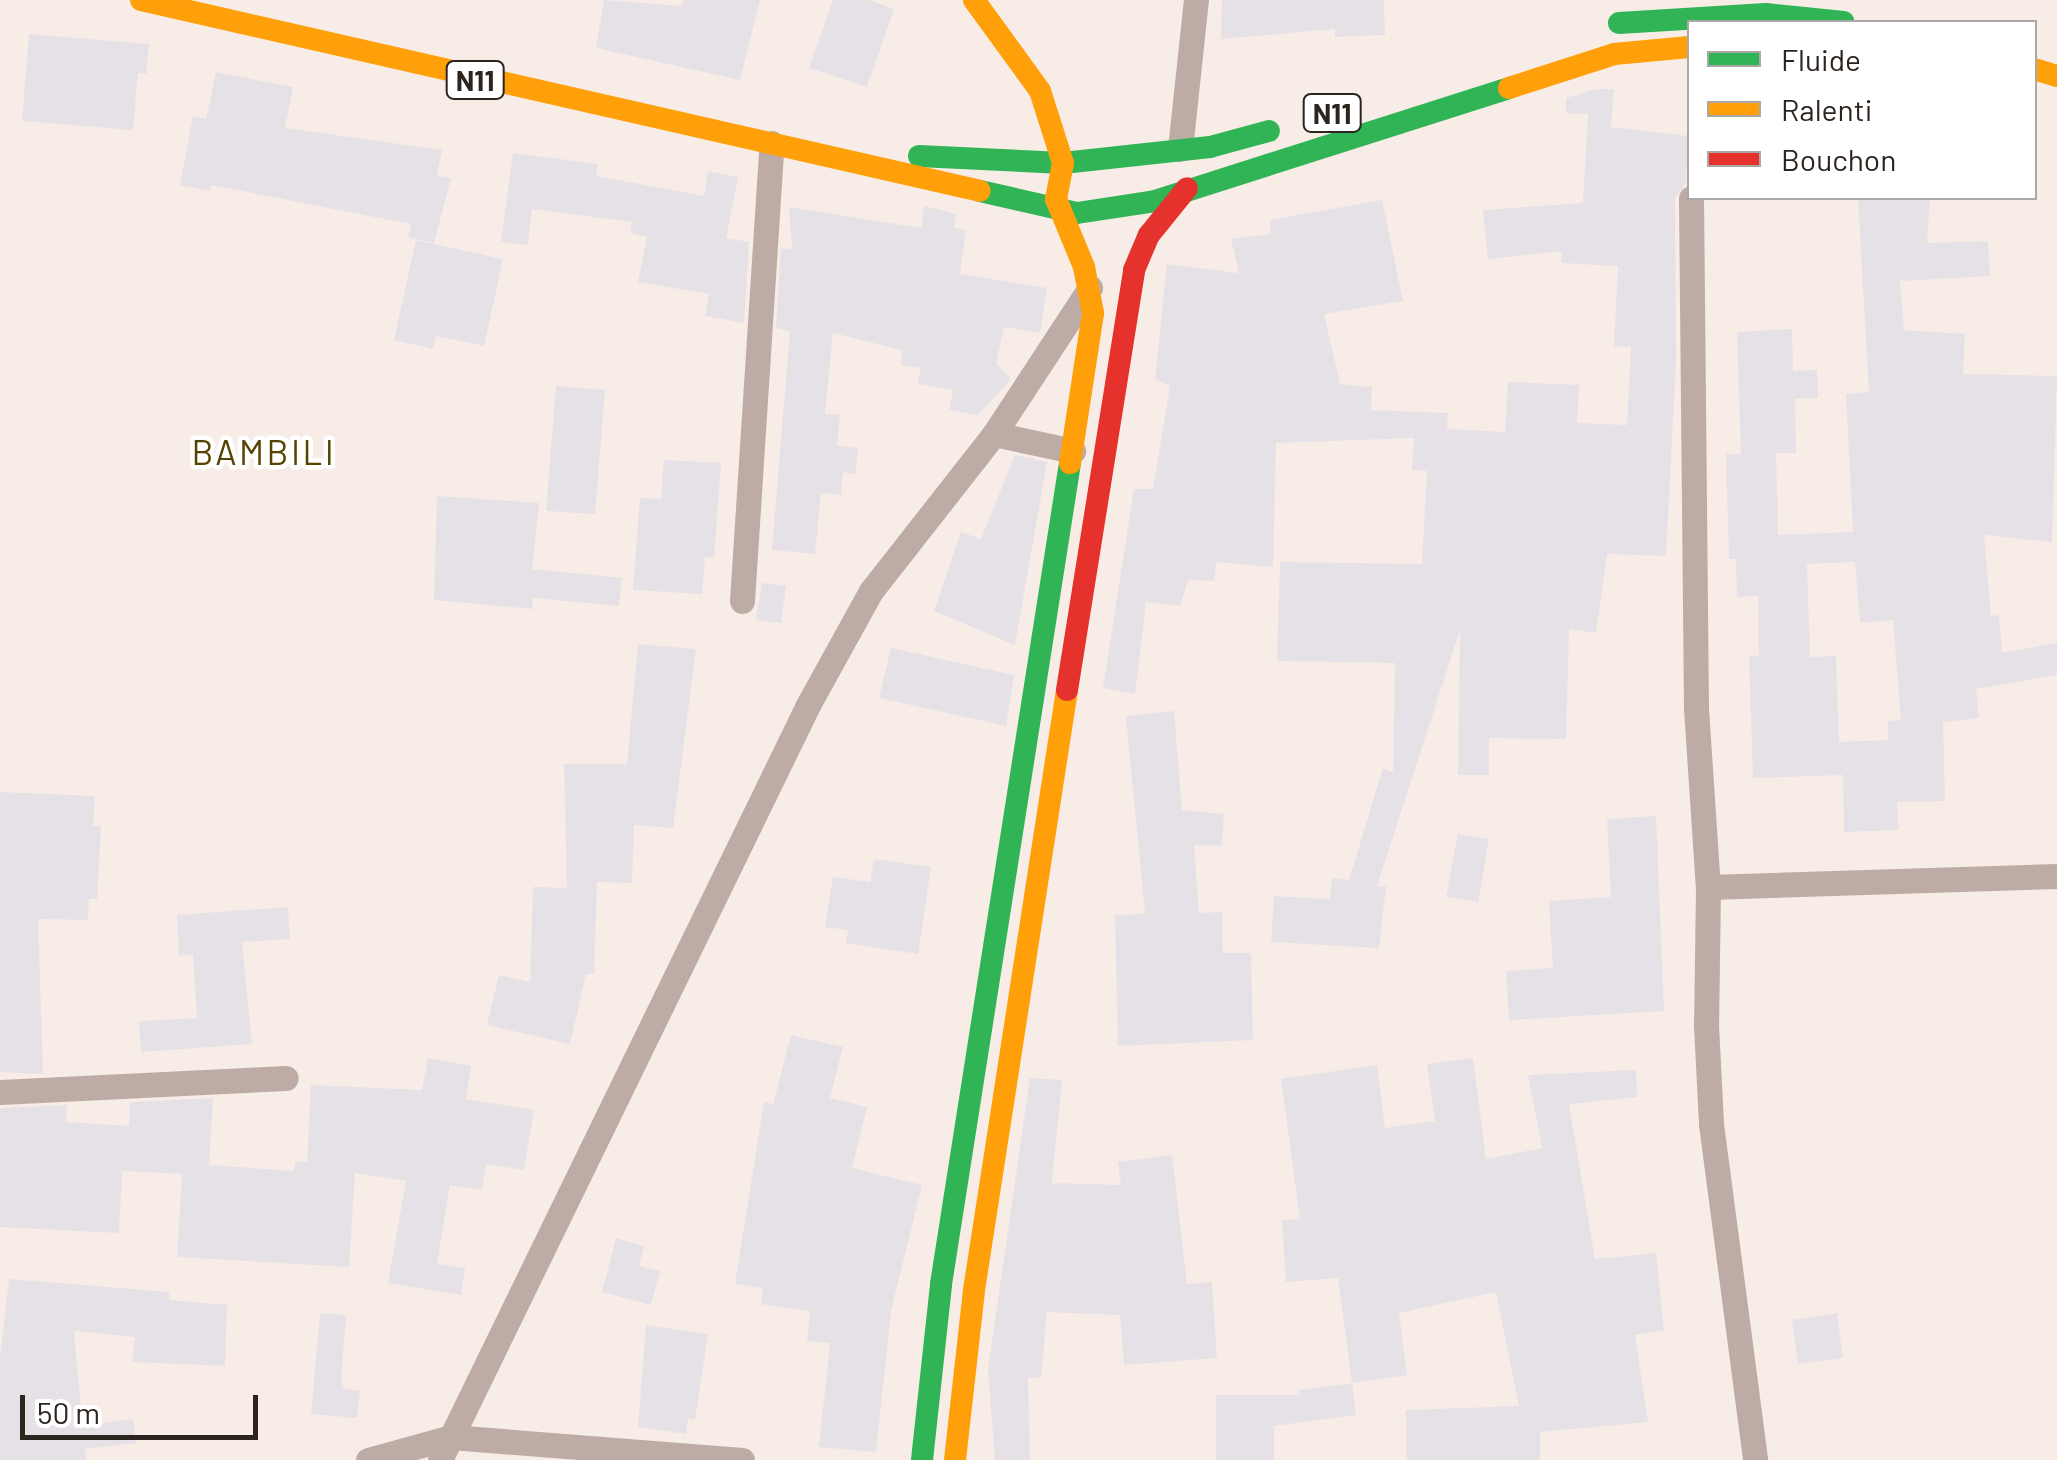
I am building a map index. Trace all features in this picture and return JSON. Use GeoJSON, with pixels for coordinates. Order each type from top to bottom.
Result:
{"type":"FeatureCollection","features":[{"type":"Feature","properties":{"kind":"main road","name":"N11"},"geometry":{"type":"LineString","coordinates":[[141,0],[811,150],[1059,212],[1120,210],[1614,54],[1687,47]]}},
{"type":"Feature","properties":{"kind":"main road"},"geometry":{"type":"LineString","coordinates":[[922,1460],[941,1284],[1090,340],[1090,288],[1059,212],[1054,188],[1063,162],[1021,57],[974,0]]}},
{"type":"Feature","properties":{"kind":"main road"},"geometry":{"type":"LineString","coordinates":[[1590,29],[1689,18],[1766,20]]}},
{"type":"Feature","properties":{"kind":"main road","name":"N11"},"geometry":{"type":"LineString","coordinates":[[811,150],[1063,162],[1178,149],[1294,124]]}},
{"type":"Feature","properties":{"kind":"main road"},"geometry":{"type":"LineString","coordinates":[[955,1460],[974,1290],[1121,340],[1134,270],[1149,234],[1187,189],[1188,169],[1178,149]]}},
{"type":"Feature","properties":{"kind":"street"},"geometry":{"type":"LineString","coordinates":[[1178,149],[1196,0]]}},
{"type":"Feature","properties":{"kind":"street"},"geometry":{"type":"LineString","coordinates":[[742,601],[772,144]]}},
{"type":"Feature","properties":{"kind":"street"},"geometry":{"type":"LineString","coordinates":[[1690,200],[1696,708],[1708,887],[1711,1124],[1755,1460]]}},
{"type":"Feature","properties":{"kind":"street"},"geometry":{"type":"LineString","coordinates":[[446,1448],[808,705],[872,591],[994,434],[1090,288]]}},
{"type":"Feature","properties":{"kind":"street"},"geometry":{"type":"LineString","coordinates":[[994,434],[1073,451]]}},
{"type":"Feature","properties":{"kind":"street"},"geometry":{"type":"LineString","coordinates":[[1708,887],[2057,876]]}},
{"type":"Feature","properties":{"kind":"street"},"geometry":{"type":"LineString","coordinates":[[0,1092],[286,1078]]}},
{"type":"Feature","properties":{"kind":"street"},"geometry":{"type":"LineString","coordinates":[[368,1460],[446,1448],[742,1460]]}},
{"type":"Feature","properties":{"kind":"building"},"geometry":{"type":"Polygon","coordinates":[[[604,0],[682,6],[683,0],[760,0],[740,80],[596,48],[604,0]]]}},
{"type":"Feature","properties":{"kind":"building"},"geometry":{"type":"Polygon","coordinates":[[[833,0],[869,0],[894,9],[867,87],[809,68],[833,0]]]}},
{"type":"Feature","properties":{"kind":"building"},"geometry":{"type":"Polygon","coordinates":[[[1222,0],[1384,0],[1385,35],[1335,37],[1335,29],[1221,39],[1222,0]]]}},
{"type":"Feature","properties":{"kind":"building"},"geometry":{"type":"Polygon","coordinates":[[[29,34],[149,44],[146,74],[138,73],[133,130],[22,121],[29,34]]]}},
{"type":"Feature","properties":{"kind":"building"},"geometry":{"type":"Polygon","coordinates":[[[216,72],[293,87],[285,128],[442,150],[437,176],[451,178],[434,243],[408,237],[411,224],[211,185],[210,191],[180,185],[193,116],[206,119],[216,72]]]}},
{"type":"Feature","properties":{"kind":"building"},"geometry":{"type":"Polygon","coordinates":[[[1596,89],[1614,89],[1611,127],[1687,136],[1686,183],[1675,198],[1676,362],[1666,556],[1607,554],[1596,633],[1569,629],[1566,739],[1489,738],[1489,775],[1458,775],[1460,630],[1377,886],[1386,886],[1379,948],[1271,942],[1274,896],[1330,899],[1332,878],[1349,880],[1383,768],[1393,773],[1395,663],[1277,661],[1280,562],[1422,564],[1427,471],[1412,470],[1414,438],[1276,443],[1273,567],[1216,562],[1214,581],[1188,580],[1180,606],[1146,602],[1135,694],[1103,688],[1134,489],[1153,489],[1170,386],[1155,379],[1167,264],[1239,273],[1231,239],[1271,234],[1270,220],[1382,200],[1403,301],[1324,314],[1340,384],[1372,387],[1371,410],[1448,413],[1447,429],[1505,432],[1508,382],[1579,385],[1577,423],[1627,425],[1631,347],[1614,346],[1618,266],[1561,263],[1562,251],[1488,259],[1483,210],[1583,203],[1588,114],[1566,113],[1566,98],[1596,89]]]}},
{"type":"Feature","properties":{"kind":"building"},"geometry":{"type":"Polygon","coordinates":[[[513,153],[598,164],[596,176],[704,196],[708,171],[738,177],[726,238],[749,242],[744,323],[705,316],[709,294],[638,282],[647,237],[630,233],[632,222],[532,209],[528,245],[501,242],[513,153]]]}},
{"type":"Feature","properties":{"kind":"building"},"geometry":{"type":"Polygon","coordinates":[[[1858,200],[1930,200],[1927,243],[1988,241],[1990,276],[1900,281],[1904,330],[1965,334],[1963,374],[2057,376],[2052,542],[1984,535],[1991,616],[1999,615],[2002,653],[2057,643],[2057,675],[1976,689],[1979,718],[1943,722],[1945,801],[1897,802],[1898,830],[1844,832],[1843,775],[1753,778],[1749,656],[1759,656],[1758,596],[1737,597],[1736,559],[1729,559],[1726,454],[1741,454],[1737,332],[1792,329],[1793,371],[1817,370],[1818,398],[1795,399],[1796,453],[1776,453],[1778,535],[1853,532],[1846,394],[1869,392],[1858,200]],[[1855,562],[1807,564],[1810,657],[1836,656],[1839,742],[1888,740],[1888,721],[1901,720],[1893,620],[1860,623],[1855,562]]]}},
{"type":"Feature","properties":{"kind":"building"},"geometry":{"type":"Polygon","coordinates":[[[924,206],[956,214],[954,228],[966,230],[960,274],[1047,288],[1040,333],[1004,327],[996,363],[1011,379],[978,415],[949,410],[953,390],[918,384],[921,368],[901,365],[902,350],[833,333],[825,414],[840,415],[837,446],[858,448],[855,474],[843,472],[841,495],[821,493],[815,554],[772,550],[790,331],[776,328],[781,248],[792,249],[789,207],[921,228],[924,206]]]}},
{"type":"Feature","properties":{"kind":"building"},"geometry":{"type":"Polygon","coordinates":[[[416,240],[503,259],[484,346],[436,336],[433,349],[394,340],[416,240]]]}},
{"type":"Feature","properties":{"kind":"building"},"geometry":{"type":"Polygon","coordinates":[[[556,386],[605,390],[595,514],[546,511],[556,386]]]}},
{"type":"Feature","properties":{"kind":"building"},"geometry":{"type":"Polygon","coordinates":[[[1015,455],[1047,462],[1015,645],[934,611],[961,532],[981,539],[1015,455]]]}},
{"type":"Feature","properties":{"kind":"building"},"geometry":{"type":"Polygon","coordinates":[[[664,460],[721,463],[714,558],[705,557],[702,594],[633,590],[640,498],[661,499],[664,460]]]}},
{"type":"Feature","properties":{"kind":"building"},"geometry":{"type":"Polygon","coordinates":[[[437,496],[539,503],[532,569],[622,578],[619,606],[533,598],[532,609],[434,600],[437,496]]]}},
{"type":"Feature","properties":{"kind":"building"},"geometry":{"type":"Polygon","coordinates":[[[762,583],[786,586],[781,623],[756,620],[762,583]]]}},
{"type":"Feature","properties":{"kind":"building"},"geometry":{"type":"Polygon","coordinates":[[[638,644],[696,649],[673,828],[634,825],[632,883],[597,882],[594,974],[586,974],[570,1044],[487,1025],[499,975],[530,982],[533,887],[567,888],[564,764],[627,764],[638,644]]]}},
{"type":"Feature","properties":{"kind":"building"},"geometry":{"type":"Polygon","coordinates":[[[891,648],[1014,675],[1006,726],[879,698],[891,648]]]}},
{"type":"Feature","properties":{"kind":"building"},"geometry":{"type":"Polygon","coordinates":[[[1174,711],[1182,810],[1224,814],[1222,846],[1194,845],[1199,913],[1222,912],[1223,953],[1251,953],[1253,1040],[1118,1046],[1115,915],[1145,914],[1126,716],[1174,711]]]}},
{"type":"Feature","properties":{"kind":"building"},"geometry":{"type":"Polygon","coordinates":[[[0,792],[95,796],[93,826],[101,826],[97,899],[89,899],[88,920],[38,919],[43,1074],[0,1072],[0,792]]]}},
{"type":"Feature","properties":{"kind":"building"},"geometry":{"type":"Polygon","coordinates":[[[1656,816],[1664,1011],[1509,1020],[1506,971],[1553,968],[1549,901],[1611,897],[1607,819],[1656,816]]]}},
{"type":"Feature","properties":{"kind":"building"},"geometry":{"type":"Polygon","coordinates":[[[1458,834],[1489,839],[1478,902],[1446,897],[1458,834]]]}},
{"type":"Feature","properties":{"kind":"building"},"geometry":{"type":"Polygon","coordinates":[[[874,859],[931,867],[918,954],[846,943],[848,930],[825,927],[833,877],[870,882],[874,859]]]}},
{"type":"Feature","properties":{"kind":"building"},"geometry":{"type":"Polygon","coordinates":[[[288,907],[290,939],[242,942],[252,1044],[141,1052],[139,1021],[197,1018],[193,954],[179,956],[177,915],[288,907]]]}},
{"type":"Feature","properties":{"kind":"building"},"geometry":{"type":"Polygon","coordinates":[[[791,1035],[843,1047],[830,1098],[867,1107],[852,1168],[922,1185],[891,1311],[876,1452],[819,1447],[830,1343],[807,1341],[810,1311],[761,1304],[763,1288],[735,1284],[764,1102],[773,1105],[791,1035]]]}},
{"type":"Feature","properties":{"kind":"building"},"geometry":{"type":"Polygon","coordinates":[[[428,1058],[471,1066],[466,1099],[534,1110],[524,1170],[486,1164],[482,1190],[450,1185],[437,1264],[465,1268],[461,1295],[388,1283],[406,1181],[355,1173],[349,1267],[177,1257],[182,1174],[122,1171],[119,1233],[0,1227],[0,1108],[67,1105],[66,1122],[129,1126],[130,1102],[213,1098],[209,1165],[294,1171],[295,1162],[307,1162],[311,1085],[422,1090],[428,1058]]]}},
{"type":"Feature","properties":{"kind":"building"},"geometry":{"type":"Polygon","coordinates":[[[1473,1058],[1486,1159],[1542,1148],[1528,1075],[1636,1070],[1637,1097],[1569,1104],[1595,1259],[1656,1253],[1664,1330],[1635,1335],[1648,1422],[1540,1432],[1540,1460],[1407,1460],[1406,1410],[1519,1406],[1496,1292],[1399,1313],[1407,1375],[1352,1383],[1338,1278],[1286,1282],[1282,1220],[1300,1219],[1281,1079],[1377,1065],[1385,1128],[1435,1121],[1427,1064],[1473,1058]]]}},
{"type":"Feature","properties":{"kind":"building"},"geometry":{"type":"Polygon","coordinates":[[[1030,1078],[1062,1080],[1052,1183],[1121,1185],[1118,1162],[1172,1155],[1187,1284],[1212,1282],[1217,1358],[1124,1365],[1120,1315],[1047,1312],[1041,1377],[1028,1378],[1030,1460],[995,1460],[988,1369],[1030,1078]]]}},
{"type":"Feature","properties":{"kind":"building"},"geometry":{"type":"Polygon","coordinates":[[[616,1238],[644,1246],[639,1266],[660,1271],[651,1305],[602,1292],[616,1238]]]}},
{"type":"Feature","properties":{"kind":"building"},"geometry":{"type":"Polygon","coordinates":[[[9,1279],[169,1292],[169,1300],[227,1305],[225,1366],[132,1362],[135,1337],[74,1331],[83,1426],[133,1419],[136,1443],[85,1449],[86,1460],[0,1460],[0,1358],[9,1279]]]}},
{"type":"Feature","properties":{"kind":"building"},"geometry":{"type":"Polygon","coordinates":[[[320,1313],[346,1315],[341,1380],[344,1389],[360,1391],[357,1418],[311,1414],[320,1313]]]}},
{"type":"Feature","properties":{"kind":"building"},"geometry":{"type":"Polygon","coordinates":[[[1837,1313],[1843,1358],[1798,1364],[1792,1320],[1837,1313]]]}},
{"type":"Feature","properties":{"kind":"building"},"geometry":{"type":"Polygon","coordinates":[[[646,1325],[708,1334],[695,1420],[688,1418],[686,1434],[638,1427],[646,1325]]]}},
{"type":"Feature","properties":{"kind":"building"},"geometry":{"type":"Polygon","coordinates":[[[1352,1383],[1356,1415],[1274,1426],[1274,1460],[1216,1460],[1216,1395],[1300,1395],[1299,1390],[1352,1383]]]}},
{"type":"Feature","properties":{"kind":"traffic: fast"},"geometry":{"type":"LineString","coordinates":[[1619,23],[1766,14],[1824,20]]}},
{"type":"Feature","properties":{"kind":"traffic: fast"},"geometry":{"type":"LineString","coordinates":[[980,191],[1077,213],[1155,201],[1509,88]]}},
{"type":"Feature","properties":{"kind":"traffic: fast"},"geometry":{"type":"LineString","coordinates":[[919,156],[1063,163],[1210,147],[1269,131]]}},
{"type":"Feature","properties":{"kind":"traffic: fast"},"geometry":{"type":"LineString","coordinates":[[922,1460],[941,1284],[1070,463]]}},
{"type":"Feature","properties":{"kind":"traffic: slow"},"geometry":{"type":"LineString","coordinates":[[141,0],[980,191]]}},
{"type":"Feature","properties":{"kind":"traffic: slow"},"geometry":{"type":"LineString","coordinates":[[974,0],[1040,91],[1063,163],[1056,199],[1084,267],[1093,313],[1070,463]]}},
{"type":"Feature","properties":{"kind":"traffic: slow"},"geometry":{"type":"LineString","coordinates":[[1509,88],[1614,54],[1687,47]]}},
{"type":"Feature","properties":{"kind":"traffic: slow"},"geometry":{"type":"LineString","coordinates":[[2037,70],[2057,76]]}},
{"type":"Feature","properties":{"kind":"traffic: slow"},"geometry":{"type":"LineString","coordinates":[[955,1460],[974,1290],[1067,690]]}},
{"type":"Feature","properties":{"kind":"traffic: jam"},"geometry":{"type":"LineString","coordinates":[[1067,690],[1134,270],[1149,235],[1187,188]]}},
{"type":"Feature","properties":{"kind":"district","name":"BAMBILI"},"geometry":{"type":"Point","coordinates":[264,451]}}]}
